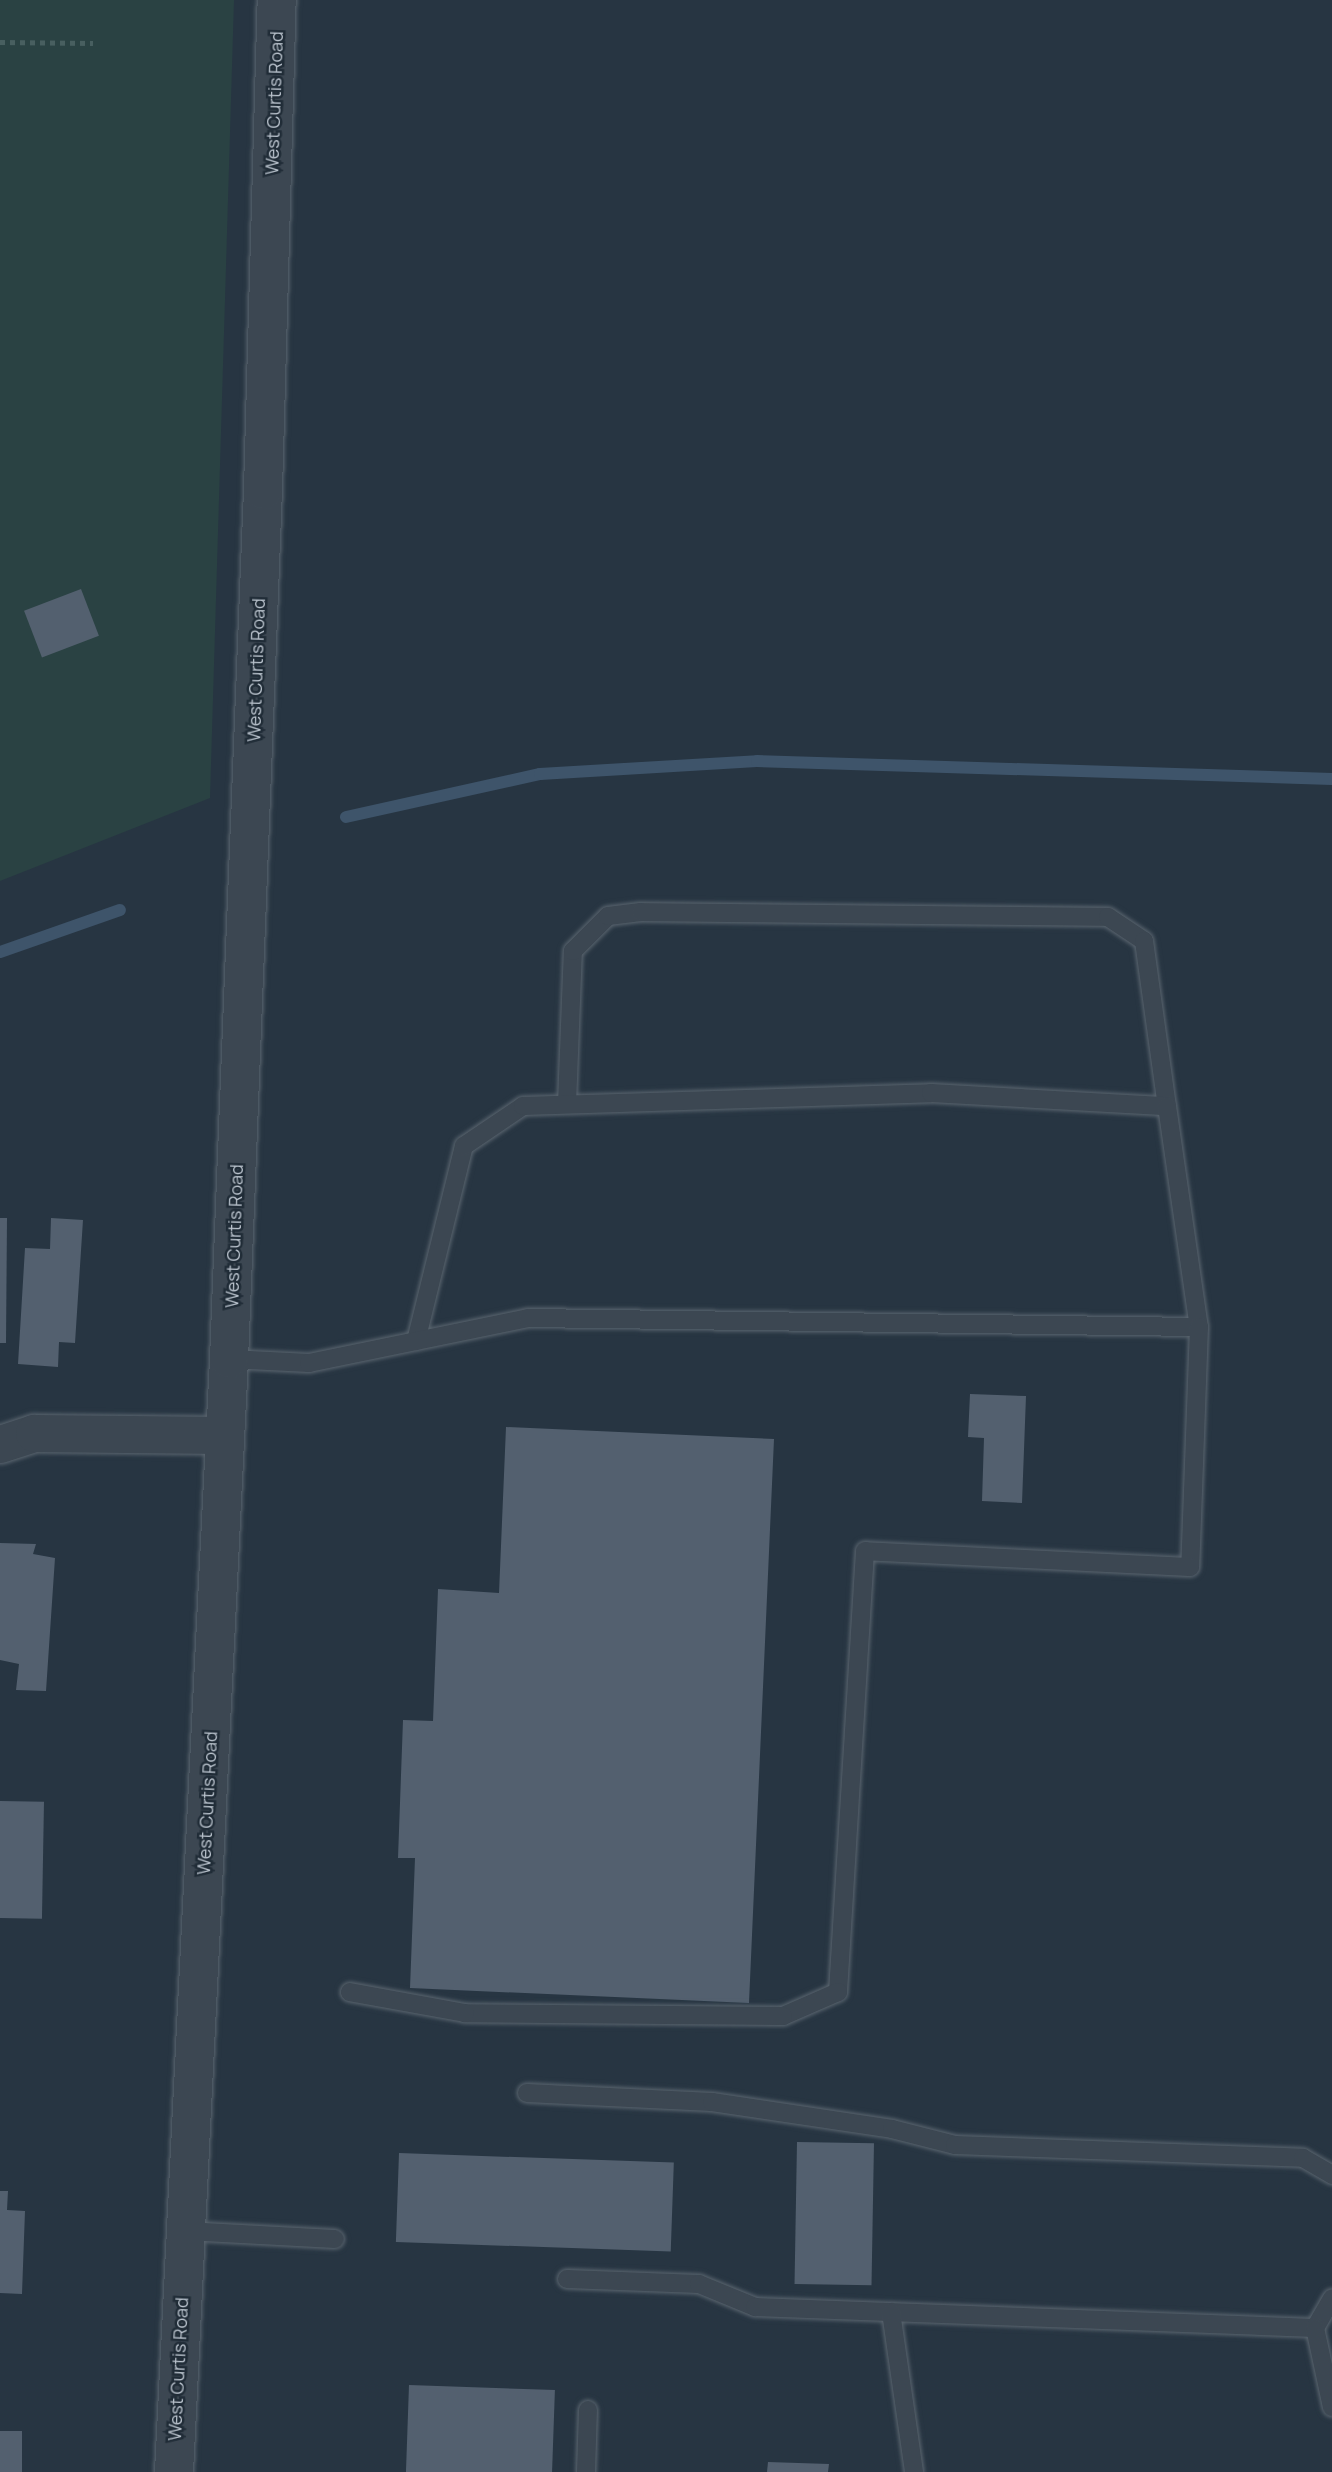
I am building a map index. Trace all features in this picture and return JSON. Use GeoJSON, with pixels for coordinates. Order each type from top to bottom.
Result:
{"type":"FeatureCollection","features":[{"type":"Feature","properties":{"kind":"street","name":"West Curtis Road"},"geometry":{"type":"LineString","coordinates":[[174,2472],[222,1435],[229,1359],[264,476],[277,0]]}},
{"type":"Feature","properties":{"kind":"street"},"geometry":{"type":"LineString","coordinates":[[0,1444],[34,1433],[222,1435]]}},
{"type":"Feature","properties":{"kind":"lane"},"geometry":{"type":"LineString","coordinates":[[350,1992],[465,2013],[783,2017],[838,1992],[865,1551],[1190,1567],[1199,1327],[1144,941],[1108,918],[641,912],[608,916],[573,951],[566,1104]]}},
{"type":"Feature","properties":{"kind":"lane"},"geometry":{"type":"LineString","coordinates":[[416,1341],[464,1146],[523,1106],[931,1093],[1167,1106]]}},
{"type":"Feature","properties":{"kind":"lane"},"geometry":{"type":"LineString","coordinates":[[229,1359],[309,1363],[528,1318],[1199,1327]]}},
{"type":"Feature","properties":{"kind":"lane"},"geometry":{"type":"LineString","coordinates":[[527,2093],[712,2102],[892,2129],[955,2146],[1303,2158],[1332,2175]]}},
{"type":"Feature","properties":{"kind":"lane"},"geometry":{"type":"LineString","coordinates":[[185,2231],[335,2239]]}},
{"type":"Feature","properties":{"kind":"lane"},"geometry":{"type":"LineString","coordinates":[[567,2279],[699,2284],[755,2306],[1315,2329]]}},
{"type":"Feature","properties":{"kind":"lane"},"geometry":{"type":"LineString","coordinates":[[1332,2298],[1315,2329],[1332,2407]]}},
{"type":"Feature","properties":{"kind":"lane"},"geometry":{"type":"LineString","coordinates":[[891,2312],[914,2472]]}},
{"type":"Feature","properties":{"kind":"lane"},"geometry":{"type":"LineString","coordinates":[[586,2472],[588,2410]]}},
{"type":"Feature","properties":{"kind":"path"},"geometry":{"type":"LineString","coordinates":[[0,42],[93,43]]}},
{"type":"Feature","properties":{"kind":"green space"},"geometry":{"type":"Polygon","coordinates":[[[0,0],[234,0],[210,798],[0,881],[0,0]]]}},
{"type":"Feature","properties":{"kind":"building"},"geometry":{"type":"Polygon","coordinates":[[[81,589],[99,636],[42,658],[24,611],[81,589]]]}},
{"type":"Feature","properties":{"kind":"building"},"geometry":{"type":"Polygon","coordinates":[[[0,1218],[7,1218],[6,1343],[0,1343],[0,1218]]]}},
{"type":"Feature","properties":{"kind":"building"},"geometry":{"type":"Polygon","coordinates":[[[51,1218],[83,1220],[75,1343],[59,1342],[58,1367],[18,1364],[25,1248],[50,1249],[51,1218]]]}},
{"type":"Feature","properties":{"kind":"building"},"geometry":{"type":"Polygon","coordinates":[[[970,1394],[1026,1396],[1022,1503],[982,1501],[984,1438],[968,1437],[970,1394]]]}},
{"type":"Feature","properties":{"kind":"building"},"geometry":{"type":"Polygon","coordinates":[[[506,1427],[774,1439],[749,2003],[410,1988],[415,1858],[398,1858],[403,1720],[433,1721],[438,1589],[499,1593],[506,1427]]]}},
{"type":"Feature","properties":{"kind":"building"},"geometry":{"type":"Polygon","coordinates":[[[0,1543],[36,1544],[33,1554],[55,1558],[46,1691],[16,1690],[19,1664],[0,1660],[0,1543]]]}},
{"type":"Feature","properties":{"kind":"building"},"geometry":{"type":"Polygon","coordinates":[[[0,1801],[44,1802],[42,1919],[0,1918],[0,1801]]]}},
{"type":"Feature","properties":{"kind":"building"},"geometry":{"type":"Polygon","coordinates":[[[797,2142],[874,2143],[872,2285],[795,2284],[797,2142]]]}},
{"type":"Feature","properties":{"kind":"building"},"geometry":{"type":"Polygon","coordinates":[[[399,2153],[674,2163],[671,2252],[396,2242],[399,2153]]]}},
{"type":"Feature","properties":{"kind":"building"},"geometry":{"type":"Polygon","coordinates":[[[0,2191],[8,2191],[7,2210],[25,2211],[22,2294],[0,2293],[0,2191]]]}},
{"type":"Feature","properties":{"kind":"building"},"geometry":{"type":"Polygon","coordinates":[[[409,2385],[555,2390],[552,2472],[406,2472],[409,2385]]]}},
{"type":"Feature","properties":{"kind":"building"},"geometry":{"type":"Polygon","coordinates":[[[0,2431],[22,2431],[22,2472],[0,2472],[0,2431]]]}},
{"type":"Feature","properties":{"kind":"building"},"geometry":{"type":"Polygon","coordinates":[[[768,2462],[829,2464],[828,2472],[767,2472],[768,2462]]]}},
{"type":"Feature","properties":{"kind":"waterway"},"geometry":{"type":"LineString","coordinates":[[346,817],[540,774],[757,761],[1332,779]]}},
{"type":"Feature","properties":{"kind":"waterway"},"geometry":{"type":"LineString","coordinates":[[0,952],[120,910]]}}]}
